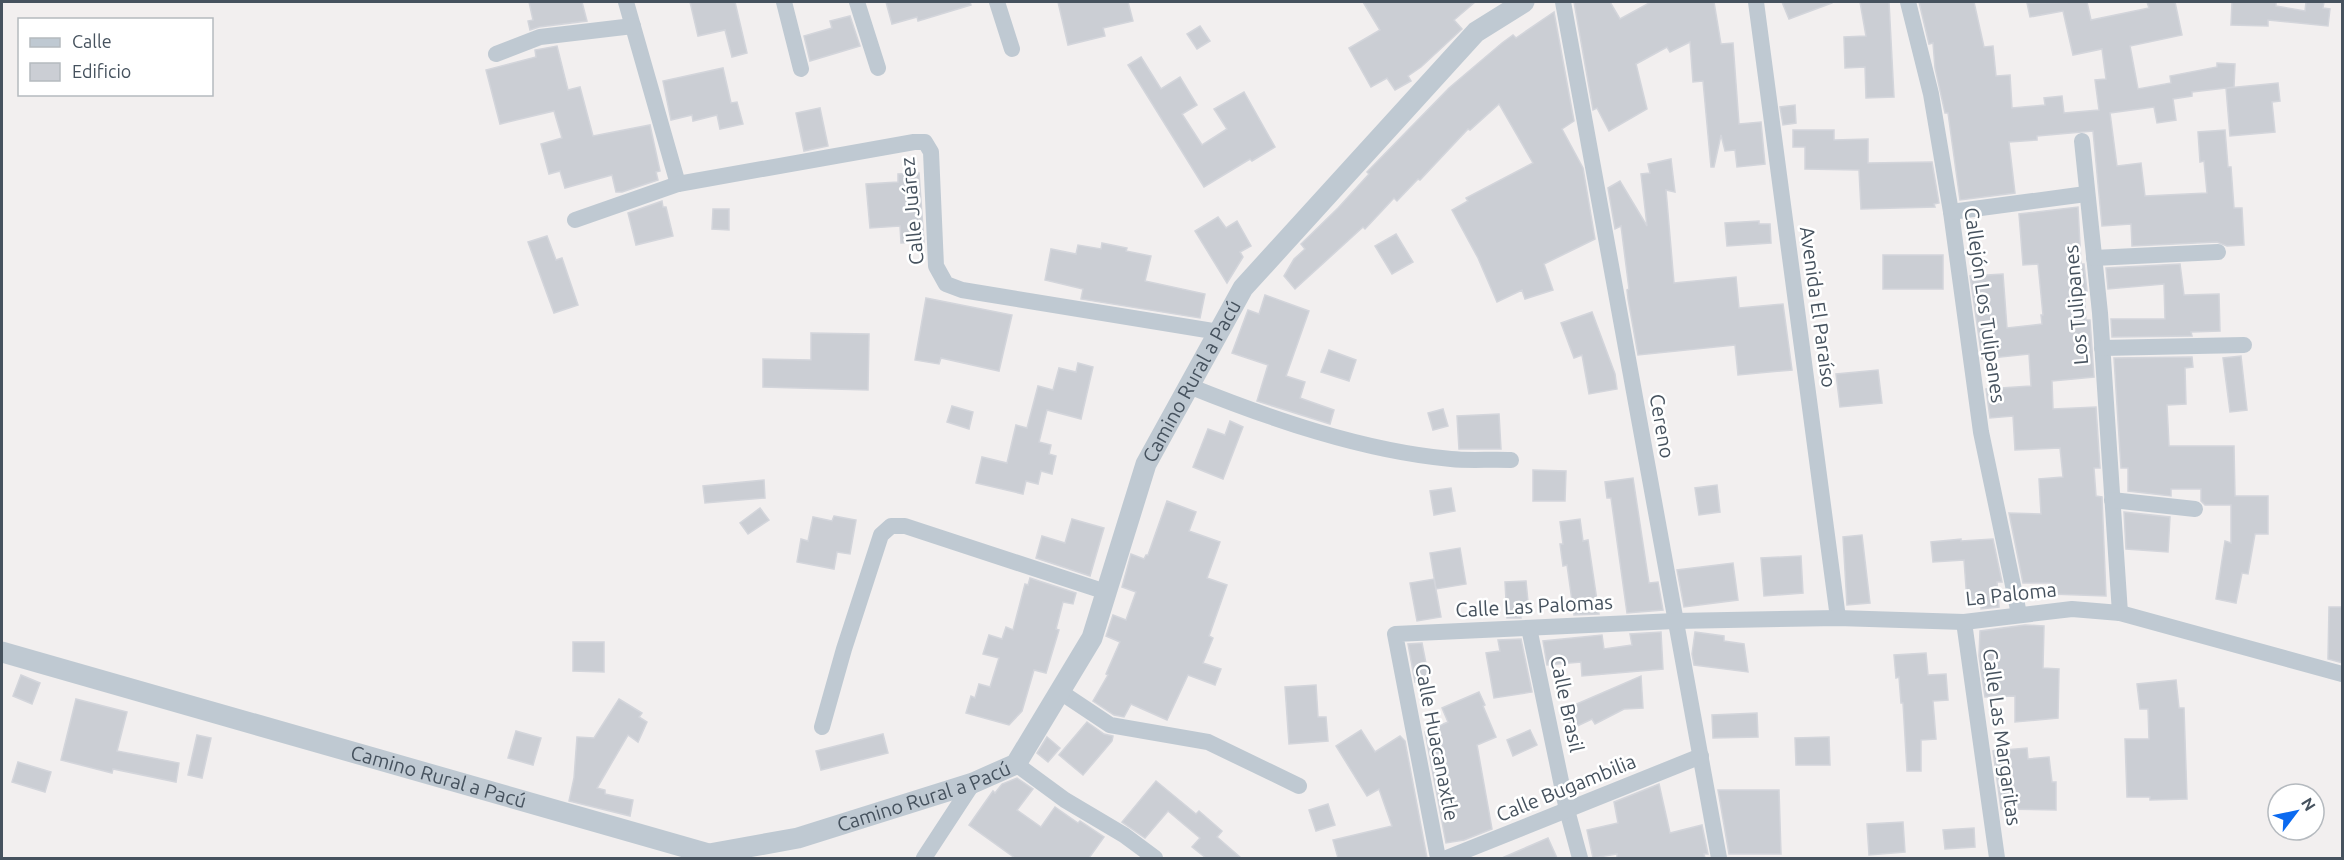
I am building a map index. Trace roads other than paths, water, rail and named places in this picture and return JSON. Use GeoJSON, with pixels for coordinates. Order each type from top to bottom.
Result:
{"type":"FeatureCollection","features":[{"type":"Feature","properties":{"kind":"street"},"geometry":{"type":"LineString","coordinates":[[575,220],[678,184],[626,2]]}},
{"type":"Feature","properties":{"kind":"street"},"geometry":{"type":"LineString","coordinates":[[784,2],[801,69]]}},
{"type":"Feature","properties":{"kind":"street"},"geometry":{"type":"LineString","coordinates":[[857,2],[878,68]]}},
{"type":"Feature","properties":{"kind":"street"},"geometry":{"type":"LineString","coordinates":[[997,2],[1012,49]]}},
{"type":"Feature","properties":{"kind":"street","name":"Camino Rural a Pacú"},"geometry":{"type":"LineString","coordinates":[[2,652],[709,856],[798,838],[973,783],[1016,764],[1092,638],[1146,464],[1243,288],[1476,32],[1524,2]]}},
{"type":"Feature","properties":{"kind":"street","name":"Cereno"},"geometry":{"type":"LineString","coordinates":[[1563,2],[1719,858]]}},
{"type":"Feature","properties":{"kind":"street","name":"Avenida El Paraíso"},"geometry":{"type":"LineString","coordinates":[[1756,2],[1838,618]]}},
{"type":"Feature","properties":{"kind":"street","name":"Callejón Los Tulipanes"},"geometry":{"type":"LineString","coordinates":[[1908,2],[1931,94],[1951,212],[1982,432],[2019,614]]}},
{"type":"Feature","properties":{"kind":"street"},"geometry":{"type":"LineString","coordinates":[[496,54],[540,37],[633,26]]}},
{"type":"Feature","properties":{"kind":"street","name":"Los Tulipanes"},"geometry":{"type":"LineString","coordinates":[[2082,141],[2102,348],[2120,613]]}},
{"type":"Feature","properties":{"kind":"street","name":"Calle Juárez"},"geometry":{"type":"LineString","coordinates":[[678,184],[914,142],[925,142],[931,152],[936,266],[946,284],[962,290],[1219,332]]}},
{"type":"Feature","properties":{"kind":"street"},"geometry":{"type":"LineString","coordinates":[[1951,212],[2086,194]]}},
{"type":"Feature","properties":{"kind":"street"},"geometry":{"type":"LineString","coordinates":[[2094,258],[2218,252]]}},
{"type":"Feature","properties":{"kind":"street"},"geometry":{"type":"LineString","coordinates":[[2102,348],[2244,345]]}},
{"type":"Feature","properties":{"kind":"street"},"geometry":{"type":"LineString","coordinates":[[1189,386],[1238,406],[1363,445],[1451,459],[1511,460]]}},
{"type":"Feature","properties":{"kind":"street"},"geometry":{"type":"LineString","coordinates":[[2112,500],[2195,509]]}},
{"type":"Feature","properties":{"kind":"street"},"geometry":{"type":"LineString","coordinates":[[822,727],[880,536],[891,526],[905,526],[1106,592]]}},
{"type":"Feature","properties":{"kind":"street","name":"La Paloma"},"geometry":{"type":"LineString","coordinates":[[1675,621],[1838,618],[1964,622],[2072,609],[2120,613],[2343,674]]}},
{"type":"Feature","properties":{"kind":"street","name":"Calle Las Palomas"},"geometry":{"type":"LineString","coordinates":[[1395,634],[1675,621]]}},
{"type":"Feature","properties":{"kind":"street","name":"Calle Las Margaritas"},"geometry":{"type":"LineString","coordinates":[[1964,622],[1997,858]]}},
{"type":"Feature","properties":{"kind":"street","name":"Calle Brasil"},"geometry":{"type":"LineString","coordinates":[[1529,628],[1567,810],[1580,858]]}},
{"type":"Feature","properties":{"kind":"street","name":"Calle Huacanaxtle"},"geometry":{"type":"LineString","coordinates":[[1395,634],[1438,858]]}},
{"type":"Feature","properties":{"kind":"street"},"geometry":{"type":"LineString","coordinates":[[1059,691],[1110,725],[1208,742],[1299,786]]}},
{"type":"Feature","properties":{"kind":"street","name":"Calle Bugambilia"},"geometry":{"type":"LineString","coordinates":[[1447,858],[1701,756]]}},
{"type":"Feature","properties":{"kind":"street"},"geometry":{"type":"LineString","coordinates":[[1016,764],[1065,800],[1124,835],[1155,858]]}},
{"type":"Feature","properties":{"kind":"street"},"geometry":{"type":"LineString","coordinates":[[924,858],[973,783]]}}]}
